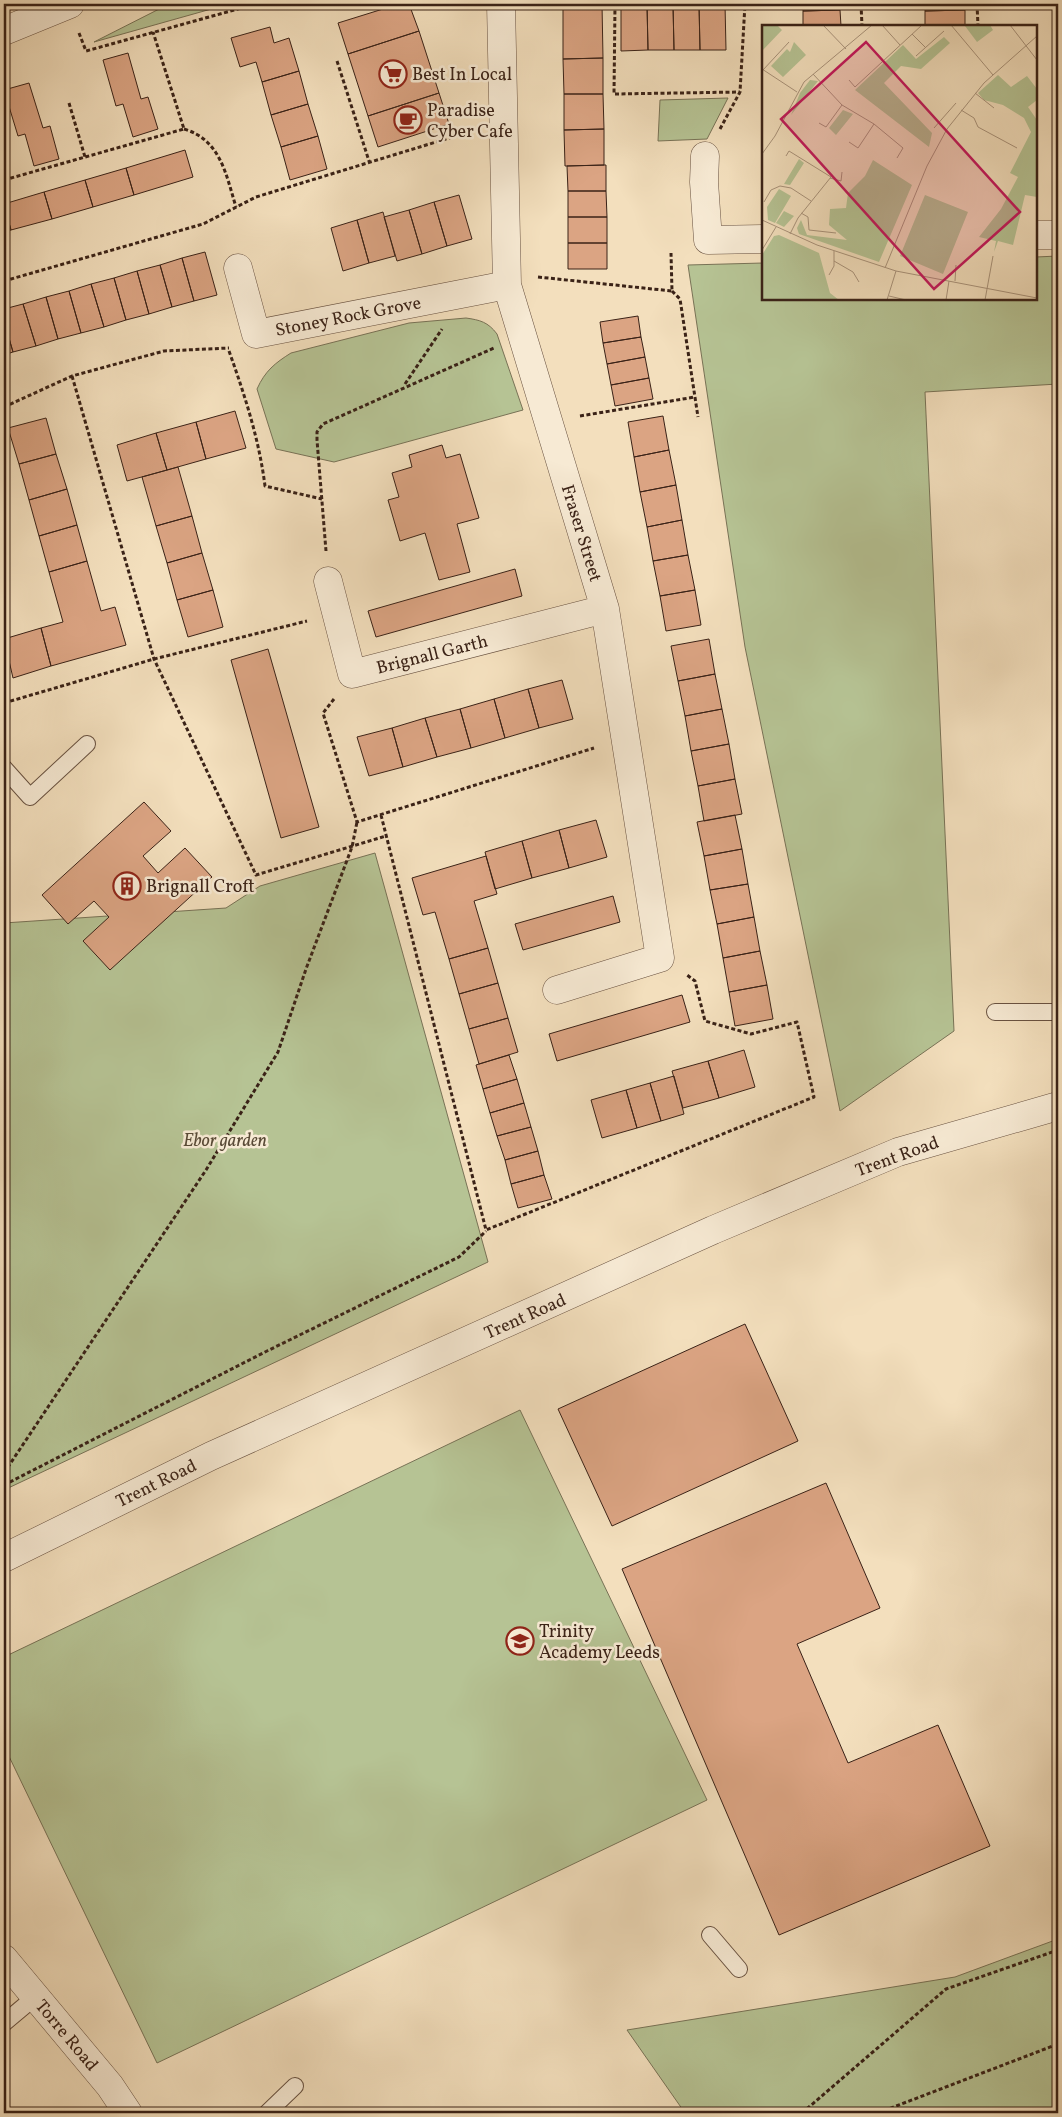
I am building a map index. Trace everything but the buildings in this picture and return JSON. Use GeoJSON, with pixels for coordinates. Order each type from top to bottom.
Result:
{"type":"FeatureCollection","features":[{"type":"Feature","properties":{"kind":"street"},"geometry":{"type":"LineString","coordinates":[[4,31],[69,4]]}},
{"type":"Feature","properties":{"kind":"street","name":"Fraser Street"},"geometry":{"type":"LineString","coordinates":[[501,4],[507,285],[605,609],[660,958]]}},
{"type":"Feature","properties":{"kind":"street"},"geometry":{"type":"LineString","coordinates":[[706,156],[704,182],[708,240],[762,239]]}},
{"type":"Feature","properties":{"kind":"street"},"geometry":{"type":"LineString","coordinates":[[1037,235],[1058,235]]}},
{"type":"Feature","properties":{"kind":"street","name":"Stoney Rock Grove"},"geometry":{"type":"LineString","coordinates":[[238,268],[256,334],[507,285]]}},
{"type":"Feature","properties":{"kind":"street","name":"Brignall Garth"},"geometry":{"type":"LineString","coordinates":[[328,581],[352,674],[605,609]]}},
{"type":"Feature","properties":{"kind":"street"},"geometry":{"type":"LineString","coordinates":[[558,990],[660,958]]}},
{"type":"Feature","properties":{"kind":"street","name":"Trent Road"},"geometry":{"type":"LineString","coordinates":[[4,1558],[211,1456],[713,1230],[898,1152],[1058,1106]]}},
{"type":"Feature","properties":{"kind":"street","name":"Torre Road"},"geometry":{"type":"LineString","coordinates":[[4,1959],[110,2086],[128,2113]]}},
{"type":"Feature","properties":{"kind":"lane"},"geometry":{"type":"LineString","coordinates":[[4,768],[30,797],[87,744]]}},
{"type":"Feature","properties":{"kind":"lane"},"geometry":{"type":"LineString","coordinates":[[995,1012],[1058,1012]]}},
{"type":"Feature","properties":{"kind":"lane"},"geometry":{"type":"LineString","coordinates":[[710,1935],[739,1969]]}},
{"type":"Feature","properties":{"kind":"lane"},"geometry":{"type":"LineString","coordinates":[[4,2023],[35,1997]]}},
{"type":"Feature","properties":{"kind":"lane"},"geometry":{"type":"LineString","coordinates":[[266,2113],[295,2086]]}},
{"type":"Feature","properties":{"kind":"path"},"geometry":{"type":"LineString","coordinates":[[69,4],[86,51],[256,4]]}},
{"type":"Feature","properties":{"kind":"path"},"geometry":{"type":"LineString","coordinates":[[615,4],[614,94],[740,92]]}},
{"type":"Feature","properties":{"kind":"path"},"geometry":{"type":"LineString","coordinates":[[706,156],[740,92],[746,4]]}},
{"type":"Feature","properties":{"kind":"path"},"geometry":{"type":"LineString","coordinates":[[861,4],[862,25]]}},
{"type":"Feature","properties":{"kind":"path"},"geometry":{"type":"LineString","coordinates":[[977,4],[978,25]]}},
{"type":"Feature","properties":{"kind":"path"},"geometry":{"type":"LineString","coordinates":[[153,32],[184,129]]}},
{"type":"Feature","properties":{"kind":"path"},"geometry":{"type":"LineString","coordinates":[[337,61],[369,161]]}},
{"type":"Feature","properties":{"kind":"path"},"geometry":{"type":"LineString","coordinates":[[69,103],[85,157]]}},
{"type":"Feature","properties":{"kind":"path"},"geometry":{"type":"LineString","coordinates":[[4,281],[203,224],[256,197],[503,121]]}},
{"type":"Feature","properties":{"kind":"path"},"geometry":{"type":"LineString","coordinates":[[4,180],[184,129],[198,133],[214,147],[236,207]]}},
{"type":"Feature","properties":{"kind":"path"},"geometry":{"type":"LineString","coordinates":[[671,253],[672,291]]}},
{"type":"Feature","properties":{"kind":"path"},"geometry":{"type":"LineString","coordinates":[[507,285],[529,276],[672,291],[680,299],[698,417]]}},
{"type":"Feature","properties":{"kind":"path"},"geometry":{"type":"LineString","coordinates":[[404,386],[466,293]]}},
{"type":"Feature","properties":{"kind":"path"},"geometry":{"type":"LineString","coordinates":[[4,407],[72,376],[164,351],[228,348],[256,334]]}},
{"type":"Feature","properties":{"kind":"path"},"geometry":{"type":"LineString","coordinates":[[328,581],[317,440],[317,432],[323,424],[404,386],[522,336]]}},
{"type":"Feature","properties":{"kind":"path"},"geometry":{"type":"LineString","coordinates":[[228,348],[260,450],[265,486],[322,499]]}},
{"type":"Feature","properties":{"kind":"path"},"geometry":{"type":"LineString","coordinates":[[72,376],[154,660],[256,876],[386,836]]}},
{"type":"Feature","properties":{"kind":"path"},"geometry":{"type":"LineString","coordinates":[[548,421],[695,397]]}},
{"type":"Feature","properties":{"kind":"path"},"geometry":{"type":"LineString","coordinates":[[4,703],[154,660],[336,613]]}},
{"type":"Feature","properties":{"kind":"path"},"geometry":{"type":"LineString","coordinates":[[4,1473],[206,1170],[278,1052],[306,969],[352,847],[357,822],[323,713],[352,674]]}},
{"type":"Feature","properties":{"kind":"path"},"geometry":{"type":"LineString","coordinates":[[357,822],[626,739]]}},
{"type":"Feature","properties":{"kind":"path"},"geometry":{"type":"LineString","coordinates":[[381,815],[486,1230]]}},
{"type":"Feature","properties":{"kind":"path"},"geometry":{"type":"LineString","coordinates":[[4,1484],[459,1257],[486,1230],[814,1097],[797,1022],[751,1034],[705,1021],[695,981],[660,958]]}},
{"type":"Feature","properties":{"kind":"path"},"geometry":{"type":"LineString","coordinates":[[802,2113],[946,1988],[1058,1950]]}},
{"type":"Feature","properties":{"kind":"path"},"geometry":{"type":"LineString","coordinates":[[878,2113],[1058,2044]]}},
{"type":"Feature","properties":{"kind":"green space"},"geometry":{"type":"Polygon","coordinates":[[[169,4],[229,4],[94,42],[169,4]]]}},
{"type":"Feature","properties":{"kind":"green space"},"geometry":{"type":"Polygon","coordinates":[[[728,98],[707,139],[658,141],[660,100],[728,98]]]}},
{"type":"Feature","properties":{"kind":"green space"},"geometry":{"type":"Polygon","coordinates":[[[1058,256],[1058,384],[925,392],[954,1031],[840,1111],[745,647],[688,265],[762,263],[762,300],[1037,300],[1037,257],[1058,256]]]}},
{"type":"Feature","properties":{"kind":"green space"},"geometry":{"type":"Polygon","coordinates":[[[466,318],[483,322],[497,334],[523,410],[334,462],[276,449],[257,389],[267,372],[285,357],[291,353],[409,323],[466,318]]]}},
{"type":"Feature","properties":{"kind":"green space","name":"Ebor garden"},"geometry":{"type":"Polygon","coordinates":[[[375,853],[488,1262],[4,1490],[4,923],[226,908],[260,886],[375,853]]]}},
{"type":"Feature","properties":{"kind":"green space"},"geometry":{"type":"Polygon","coordinates":[[[520,1410],[707,1800],[157,2063],[4,1746],[4,1657],[520,1410]]]}},
{"type":"Feature","properties":{"kind":"green space"},"geometry":{"type":"Polygon","coordinates":[[[1058,1939],[1058,2113],[685,2113],[627,2030],[955,1977],[1058,1939]]]}},
{"type":"Feature","properties":{"kind":"place","name":"Best In Local"},"geometry":{"type":"Point","coordinates":[393,74]}},
{"type":"Feature","properties":{"kind":"place","name":"Paradise Cyber Cafe"},"geometry":{"type":"Point","coordinates":[408,120]}},
{"type":"Feature","properties":{"kind":"place","name":"Brignall Croft"},"geometry":{"type":"Point","coordinates":[127,886]}},
{"type":"Feature","properties":{"kind":"place","name":"Trinity Academy Leeds"},"geometry":{"type":"Point","coordinates":[520,1641]}}]}
